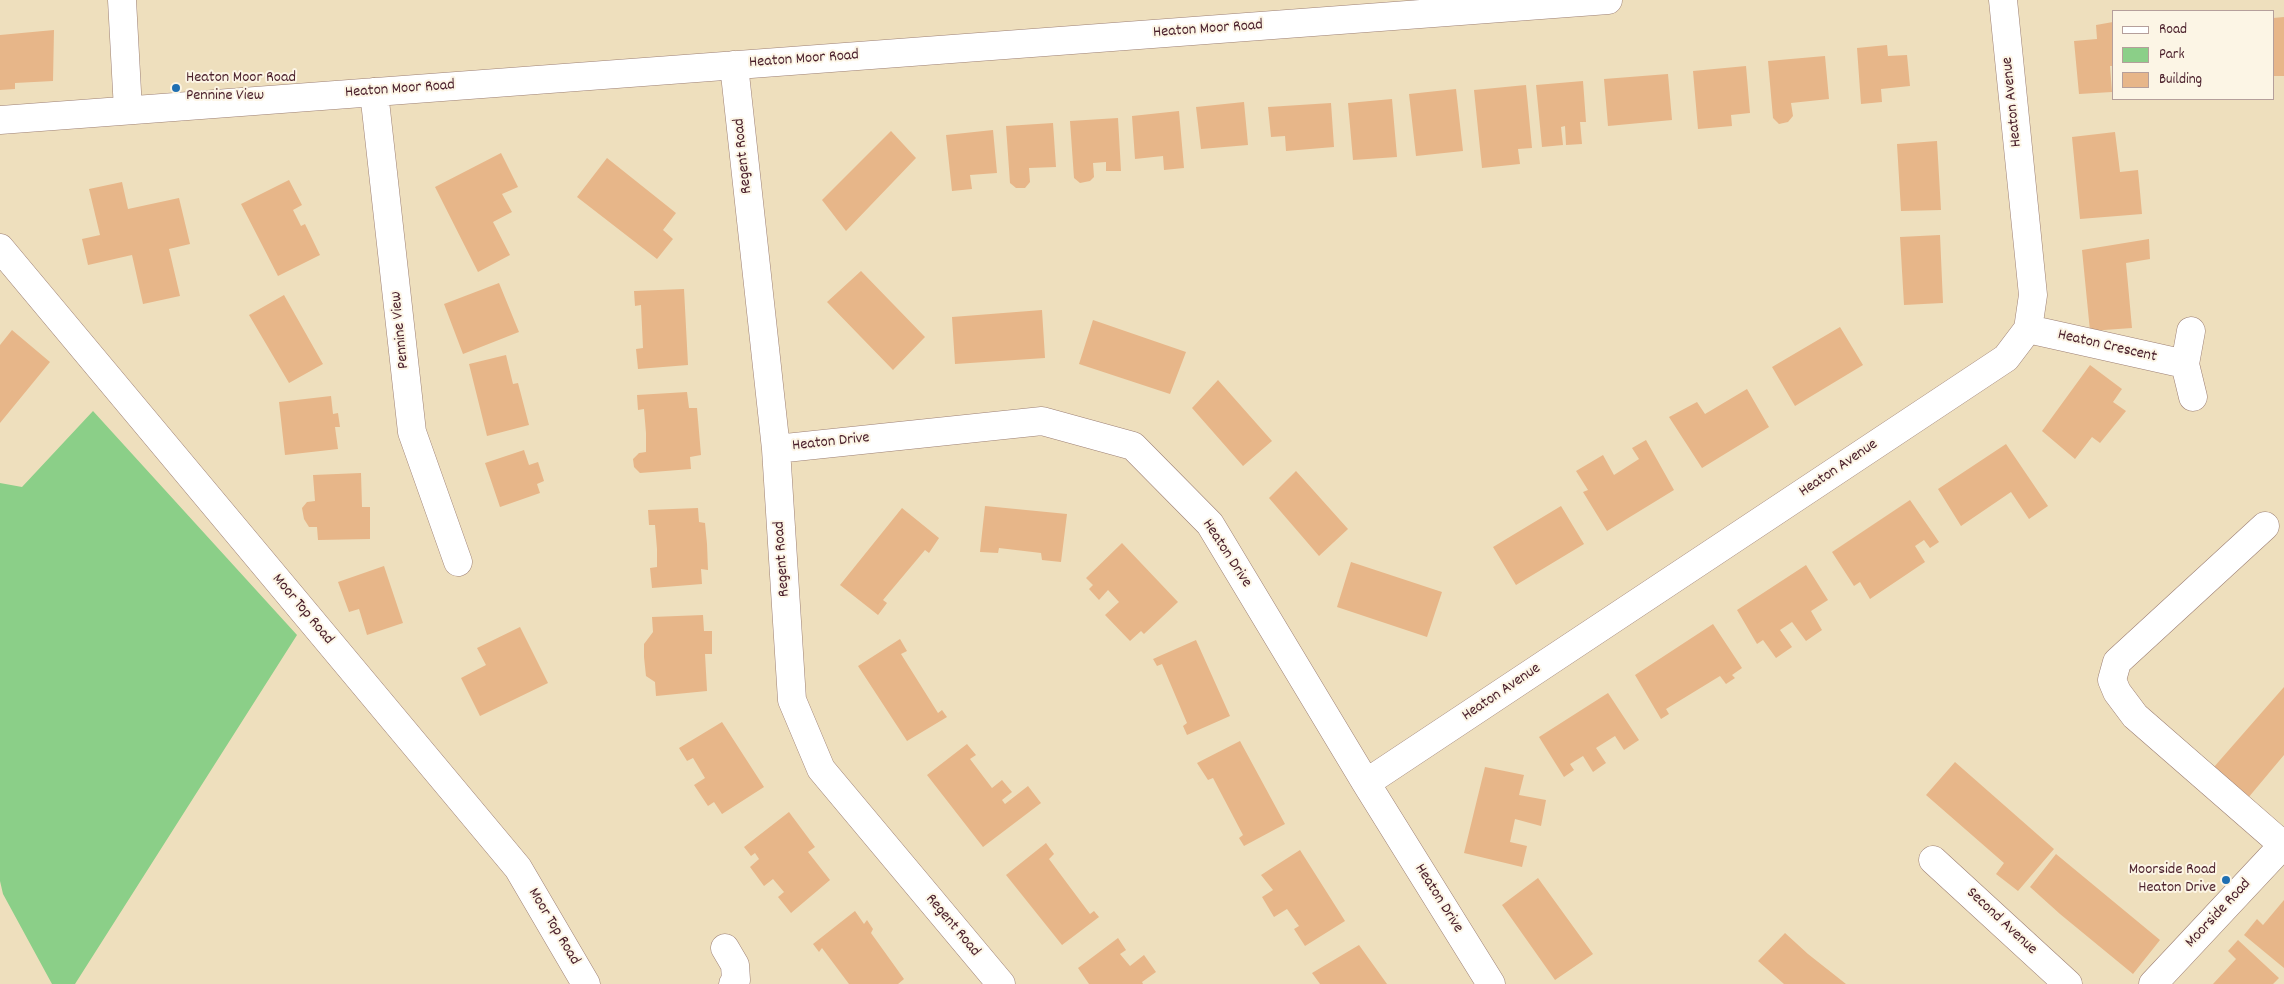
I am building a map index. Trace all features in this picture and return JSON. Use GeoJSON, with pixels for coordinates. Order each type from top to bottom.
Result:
{"type":"FeatureCollection","features":[{"type":"Feature","properties":{"kind":"street"},"geometry":{"type":"LineString","coordinates":[[122,0],[128,110]]}},
{"type":"Feature","properties":{"kind":"street","name":"Heaton Moor Road"},"geometry":{"type":"LineString","coordinates":[[0,120],[1608,0]]}},
{"type":"Feature","properties":{"kind":"street","name":"Heaton Avenue"},"geometry":{"type":"LineString","coordinates":[[1366,783],[2006,358],[2028,329],[2033,295],[2003,0]]}},
{"type":"Feature","properties":{"kind":"street","name":"Regent Road"},"geometry":{"type":"LineString","coordinates":[[734,66],[776,449],[792,700],[821,769],[1001,984]]}},
{"type":"Feature","properties":{"kind":"street","name":"Pennine View"},"geometry":{"type":"LineString","coordinates":[[374,92],[412,432],[458,562]]}},
{"type":"Feature","properties":{"kind":"street","name":"Moor Top Road"},"geometry":{"type":"LineString","coordinates":[[0,248],[518,868],[586,984]]}},
{"type":"Feature","properties":{"kind":"street","name":"Heaton Crescent"},"geometry":{"type":"LineString","coordinates":[[2028,329],[2186,364]]}},
{"type":"Feature","properties":{"kind":"street"},"geometry":{"type":"LineString","coordinates":[[2191,331],[2186,364],[2193,398]]}},
{"type":"Feature","properties":{"kind":"street","name":"Heaton Drive"},"geometry":{"type":"LineString","coordinates":[[776,449],[1042,421],[1133,446],[1210,524],[1366,783],[1491,984]]}},
{"type":"Feature","properties":{"kind":"street"},"geometry":{"type":"LineString","coordinates":[[2265,526],[2117,662],[2112,680],[2117,692],[2135,716],[2284,845]]}},
{"type":"Feature","properties":{"kind":"street","name":"Moorside Road"},"geometry":{"type":"LineString","coordinates":[[2153,984],[2284,845]]}},
{"type":"Feature","properties":{"kind":"street","name":"Second Avenue"},"geometry":{"type":"LineString","coordinates":[[1933,860],[2068,984]]}},
{"type":"Feature","properties":{"kind":"street"},"geometry":{"type":"LineString","coordinates":[[725,948],[735,965],[736,980],[733,984]]}},
{"type":"Feature","properties":{"kind":"green space"},"geometry":{"type":"Polygon","coordinates":[[[93,411],[297,635],[75,984],[52,984],[3,894],[0,881],[0,483],[22,487],[93,411]]]}},
{"type":"Feature","properties":{"kind":"building"},"geometry":{"type":"Polygon","coordinates":[[[2284,17],[2284,76],[2274,76],[2274,18],[2284,17]]]}},
{"type":"Feature","properties":{"kind":"building"},"geometry":{"type":"Polygon","coordinates":[[[2112,22],[2112,66],[2110,66],[2112,92],[2079,94],[2074,41],[2097,39],[2096,25],[2112,22]]]}},
{"type":"Feature","properties":{"kind":"building"},"geometry":{"type":"Polygon","coordinates":[[[54,30],[53,81],[15,83],[15,89],[0,90],[0,35],[54,30]]]}},
{"type":"Feature","properties":{"kind":"building"},"geometry":{"type":"Polygon","coordinates":[[[1887,45],[1888,56],[1907,55],[1910,86],[1881,89],[1882,102],[1861,104],[1857,48],[1887,45]]]}},
{"type":"Feature","properties":{"kind":"building"},"geometry":{"type":"Polygon","coordinates":[[[1825,56],[1829,99],[1791,103],[1793,116],[1788,122],[1779,124],[1773,118],[1768,61],[1825,56]]]}},
{"type":"Feature","properties":{"kind":"building"},"geometry":{"type":"Polygon","coordinates":[[[1746,66],[1750,113],[1731,115],[1732,126],[1698,129],[1693,71],[1746,66]]]}},
{"type":"Feature","properties":{"kind":"building"},"geometry":{"type":"Polygon","coordinates":[[[1668,74],[1672,120],[1608,126],[1604,79],[1668,74]]]}},
{"type":"Feature","properties":{"kind":"building"},"geometry":{"type":"Polygon","coordinates":[[[1583,81],[1586,122],[1580,122],[1582,144],[1566,145],[1565,126],[1561,127],[1563,145],[1542,147],[1536,85],[1583,81]]]}},
{"type":"Feature","properties":{"kind":"building"},"geometry":{"type":"Polygon","coordinates":[[[1526,85],[1532,148],[1518,149],[1520,164],[1482,168],[1474,90],[1526,85]]]}},
{"type":"Feature","properties":{"kind":"building"},"geometry":{"type":"Polygon","coordinates":[[[1456,89],[1463,151],[1416,156],[1409,94],[1456,89]]]}},
{"type":"Feature","properties":{"kind":"building"},"geometry":{"type":"Polygon","coordinates":[[[1392,99],[1397,157],[1353,160],[1348,103],[1392,99]]]}},
{"type":"Feature","properties":{"kind":"building"},"geometry":{"type":"Polygon","coordinates":[[[1244,102],[1248,145],[1201,149],[1196,107],[1244,102]]]}},
{"type":"Feature","properties":{"kind":"building"},"geometry":{"type":"Polygon","coordinates":[[[1331,103],[1334,147],[1286,151],[1285,136],[1271,137],[1268,107],[1331,103]]]}},
{"type":"Feature","properties":{"kind":"building"},"geometry":{"type":"Polygon","coordinates":[[[1179,111],[1184,168],[1164,170],[1163,156],[1135,159],[1132,116],[1179,111]]]}},
{"type":"Feature","properties":{"kind":"building"},"geometry":{"type":"Polygon","coordinates":[[[1118,118],[1121,171],[1106,171],[1106,162],[1093,163],[1094,177],[1090,181],[1080,183],[1074,178],[1070,121],[1118,118]]]}},
{"type":"Feature","properties":{"kind":"building"},"geometry":{"type":"Polygon","coordinates":[[[1053,123],[1056,167],[1029,168],[1030,182],[1025,188],[1016,188],[1010,183],[1006,126],[1053,123]]]}},
{"type":"Feature","properties":{"kind":"building"},"geometry":{"type":"Polygon","coordinates":[[[993,130],[997,173],[970,175],[972,189],[952,191],[946,135],[993,130]]]}},
{"type":"Feature","properties":{"kind":"building"},"geometry":{"type":"Polygon","coordinates":[[[891,131],[916,158],[846,231],[822,200],[891,131]]]}},
{"type":"Feature","properties":{"kind":"building"},"geometry":{"type":"Polygon","coordinates":[[[2115,132],[2120,172],[2138,170],[2142,214],[2080,219],[2072,137],[2115,132]]]}},
{"type":"Feature","properties":{"kind":"building"},"geometry":{"type":"Polygon","coordinates":[[[1937,141],[1941,210],[1901,211],[1897,144],[1937,141]]]}},
{"type":"Feature","properties":{"kind":"building"},"geometry":{"type":"Polygon","coordinates":[[[501,153],[518,187],[502,194],[512,212],[493,222],[510,255],[478,272],[435,187],[501,153]]]}},
{"type":"Feature","properties":{"kind":"building"},"geometry":{"type":"Polygon","coordinates":[[[607,158],[676,213],[663,230],[673,239],[657,259],[577,197],[607,158]]]}},
{"type":"Feature","properties":{"kind":"building"},"geometry":{"type":"Polygon","coordinates":[[[289,180],[302,205],[293,210],[301,226],[305,224],[320,255],[278,276],[241,204],[289,180]]]}},
{"type":"Feature","properties":{"kind":"building"},"geometry":{"type":"Polygon","coordinates":[[[122,182],[128,209],[179,198],[190,244],[169,249],[180,296],[143,304],[132,255],[88,265],[82,239],[100,235],[89,189],[122,182]]]}},
{"type":"Feature","properties":{"kind":"building"},"geometry":{"type":"Polygon","coordinates":[[[1940,235],[1943,303],[1904,305],[1900,237],[1940,235]]]}},
{"type":"Feature","properties":{"kind":"building"},"geometry":{"type":"Polygon","coordinates":[[[2149,239],[2150,259],[2126,263],[2132,328],[2090,331],[2082,250],[2149,239]]]}},
{"type":"Feature","properties":{"kind":"building"},"geometry":{"type":"Polygon","coordinates":[[[861,271],[925,337],[893,370],[827,302],[861,271]]]}},
{"type":"Feature","properties":{"kind":"building"},"geometry":{"type":"Polygon","coordinates":[[[499,283],[519,332],[463,354],[444,304],[499,283]]]}},
{"type":"Feature","properties":{"kind":"building"},"geometry":{"type":"Polygon","coordinates":[[[684,289],[688,365],[638,369],[636,349],[643,348],[641,305],[635,306],[634,291],[684,289]]]}},
{"type":"Feature","properties":{"kind":"building"},"geometry":{"type":"Polygon","coordinates":[[[284,295],[323,364],[289,383],[249,315],[284,295]]]}},
{"type":"Feature","properties":{"kind":"building"},"geometry":{"type":"Polygon","coordinates":[[[1042,310],[1045,358],[955,364],[952,317],[1042,310]]]}},
{"type":"Feature","properties":{"kind":"building"},"geometry":{"type":"Polygon","coordinates":[[[1093,320],[1186,352],[1170,394],[1079,364],[1093,320]]]}},
{"type":"Feature","properties":{"kind":"building"},"geometry":{"type":"Polygon","coordinates":[[[1840,327],[1863,365],[1795,406],[1772,367],[1840,327]]]}},
{"type":"Feature","properties":{"kind":"building"},"geometry":{"type":"Polygon","coordinates":[[[12,330],[50,362],[0,423],[0,345],[12,330]]]}},
{"type":"Feature","properties":{"kind":"building"},"geometry":{"type":"Polygon","coordinates":[[[506,355],[513,384],[518,383],[529,425],[487,436],[469,364],[506,355]]]}},
{"type":"Feature","properties":{"kind":"building"},"geometry":{"type":"Polygon","coordinates":[[[2090,365],[2122,389],[2113,402],[2126,411],[2100,443],[2092,437],[2075,459],[2042,431],[2090,365]]]}},
{"type":"Feature","properties":{"kind":"building"},"geometry":{"type":"Polygon","coordinates":[[[1218,380],[1272,441],[1243,466],[1192,408],[1218,380]]]}},
{"type":"Feature","properties":{"kind":"building"},"geometry":{"type":"Polygon","coordinates":[[[1747,389],[1769,427],[1702,468],[1669,417],[1697,402],[1705,414],[1747,389]]]}},
{"type":"Feature","properties":{"kind":"building"},"geometry":{"type":"Polygon","coordinates":[[[687,392],[689,408],[697,408],[701,455],[690,457],[691,469],[640,473],[634,467],[633,459],[639,453],[646,452],[646,433],[644,409],[638,410],[637,395],[687,392]]]}},
{"type":"Feature","properties":{"kind":"building"},"geometry":{"type":"Polygon","coordinates":[[[331,396],[333,414],[338,413],[340,427],[335,427],[338,449],[285,455],[279,402],[331,396]]]}},
{"type":"Feature","properties":{"kind":"building"},"geometry":{"type":"Polygon","coordinates":[[[1646,440],[1674,490],[1607,531],[1583,492],[1588,490],[1576,471],[1603,455],[1614,475],[1639,459],[1632,448],[1646,440]]]}},
{"type":"Feature","properties":{"kind":"building"},"geometry":{"type":"Polygon","coordinates":[[[2006,444],[2048,506],[2029,519],[2011,492],[1961,526],[1938,489],[2006,444]]]}},
{"type":"Feature","properties":{"kind":"building"},"geometry":{"type":"Polygon","coordinates":[[[524,450],[529,465],[538,462],[544,481],[537,484],[540,493],[500,507],[485,463],[524,450]]]}},
{"type":"Feature","properties":{"kind":"building"},"geometry":{"type":"Polygon","coordinates":[[[1296,471],[1348,529],[1319,556],[1269,498],[1296,471]]]}},
{"type":"Feature","properties":{"kind":"building"},"geometry":{"type":"Polygon","coordinates":[[[361,473],[362,507],[370,507],[370,539],[318,540],[317,527],[309,527],[304,519],[302,508],[307,502],[315,501],[313,475],[361,473]]]}},
{"type":"Feature","properties":{"kind":"building"},"geometry":{"type":"Polygon","coordinates":[[[1910,500],[1939,542],[1930,548],[1924,540],[1915,546],[1925,562],[1870,599],[1860,582],[1854,586],[1832,552],[1910,500]]]}},
{"type":"Feature","properties":{"kind":"building"},"geometry":{"type":"Polygon","coordinates":[[[985,506],[1067,514],[1061,562],[1042,560],[1041,553],[999,548],[998,553],[980,552],[985,506]]]}},
{"type":"Feature","properties":{"kind":"building"},"geometry":{"type":"Polygon","coordinates":[[[1561,506],[1584,544],[1516,585],[1493,547],[1561,506]]]}},
{"type":"Feature","properties":{"kind":"building"},"geometry":{"type":"Polygon","coordinates":[[[698,508],[699,522],[705,523],[707,544],[708,570],[701,569],[702,584],[652,588],[650,568],[657,567],[657,549],[655,525],[649,525],[648,510],[698,508]]]}},
{"type":"Feature","properties":{"kind":"building"},"geometry":{"type":"Polygon","coordinates":[[[902,508],[939,538],[929,553],[925,550],[883,600],[887,603],[878,615],[840,585],[902,508]]]}},
{"type":"Feature","properties":{"kind":"building"},"geometry":{"type":"Polygon","coordinates":[[[1122,543],[1178,602],[1144,634],[1141,631],[1130,641],[1105,615],[1119,602],[1108,590],[1099,600],[1089,589],[1093,585],[1086,578],[1122,543]]]}},
{"type":"Feature","properties":{"kind":"building"},"geometry":{"type":"Polygon","coordinates":[[[1351,562],[1442,592],[1427,637],[1337,607],[1351,562]]]}},
{"type":"Feature","properties":{"kind":"building"},"geometry":{"type":"Polygon","coordinates":[[[1806,565],[1828,600],[1811,611],[1822,630],[1806,641],[1792,622],[1780,630],[1792,647],[1776,658],[1763,640],[1757,644],[1737,610],[1806,565]]]}},
{"type":"Feature","properties":{"kind":"building"},"geometry":{"type":"Polygon","coordinates":[[[384,566],[403,623],[367,635],[359,609],[349,612],[338,582],[384,566]]]}},
{"type":"Feature","properties":{"kind":"building"},"geometry":{"type":"Polygon","coordinates":[[[703,615],[704,631],[712,631],[712,654],[705,654],[707,691],[656,696],[655,682],[646,676],[644,657],[644,644],[653,632],[652,617],[703,615]]]}},
{"type":"Feature","properties":{"kind":"building"},"geometry":{"type":"Polygon","coordinates":[[[1713,624],[1742,668],[1732,675],[1735,678],[1726,684],[1720,676],[1666,709],[1669,714],[1661,719],[1635,675],[1713,624]]]}},
{"type":"Feature","properties":{"kind":"building"},"geometry":{"type":"Polygon","coordinates":[[[520,627],[548,683],[480,716],[461,678],[486,665],[477,648],[520,627]]]}},
{"type":"Feature","properties":{"kind":"building"},"geometry":{"type":"Polygon","coordinates":[[[900,639],[907,651],[901,654],[938,713],[942,710],[947,717],[907,741],[858,666],[900,639]]]}},
{"type":"Feature","properties":{"kind":"building"},"geometry":{"type":"Polygon","coordinates":[[[1196,640],[1230,716],[1187,735],[1183,726],[1187,723],[1162,664],[1157,666],[1153,659],[1196,640]]]}},
{"type":"Feature","properties":{"kind":"building"},"geometry":{"type":"Polygon","coordinates":[[[2284,687],[2284,755],[2248,798],[2214,767],[2284,687]]]}},
{"type":"Feature","properties":{"kind":"building"},"geometry":{"type":"Polygon","coordinates":[[[1608,693],[1639,740],[1624,750],[1615,736],[1596,748],[1606,763],[1593,772],[1583,756],[1570,764],[1574,770],[1564,777],[1539,737],[1608,693]]]}},
{"type":"Feature","properties":{"kind":"building"},"geometry":{"type":"Polygon","coordinates":[[[722,722],[764,787],[722,814],[714,802],[708,806],[694,785],[705,778],[693,758],[687,761],[679,748],[722,722]]]}},
{"type":"Feature","properties":{"kind":"building"},"geometry":{"type":"Polygon","coordinates":[[[1240,741],[1285,824],[1244,846],[1239,838],[1243,835],[1213,778],[1208,780],[1197,763],[1240,741]]]}},
{"type":"Feature","properties":{"kind":"building"},"geometry":{"type":"Polygon","coordinates":[[[967,744],[976,755],[970,759],[992,788],[1002,780],[1012,792],[1002,800],[1005,804],[1028,786],[1041,803],[983,847],[927,775],[967,744]]]}},
{"type":"Feature","properties":{"kind":"building"},"geometry":{"type":"Polygon","coordinates":[[[1955,762],[2054,849],[2018,891],[1996,874],[2004,863],[1926,795],[1955,762]]]}},
{"type":"Feature","properties":{"kind":"building"},"geometry":{"type":"Polygon","coordinates":[[[1485,767],[1524,775],[1519,795],[1546,800],[1541,826],[1515,819],[1510,842],[1527,846],[1522,867],[1464,853],[1485,767]]]}},
{"type":"Feature","properties":{"kind":"building"},"geometry":{"type":"Polygon","coordinates":[[[789,812],[815,847],[808,852],[830,880],[791,913],[778,897],[784,892],[773,879],[764,886],[750,867],[759,859],[755,853],[751,856],[744,847],[789,812]]]}},
{"type":"Feature","properties":{"kind":"building"},"geometry":{"type":"Polygon","coordinates":[[[1046,843],[1054,854],[1049,859],[1090,914],[1094,911],[1099,917],[1062,945],[1006,875],[1046,843]]]}},
{"type":"Feature","properties":{"kind":"building"},"geometry":{"type":"Polygon","coordinates":[[[1300,850],[1345,921],[1305,946],[1294,929],[1299,926],[1287,909],[1274,917],[1262,897],[1273,890],[1261,875],[1300,850]]]}},
{"type":"Feature","properties":{"kind":"building"},"geometry":{"type":"Polygon","coordinates":[[[2056,854],[2160,940],[2133,974],[2030,887],[2056,854]]]}},
{"type":"Feature","properties":{"kind":"building"},"geometry":{"type":"Polygon","coordinates":[[[1538,878],[1593,954],[1555,980],[1502,905],[1538,878]]]}},
{"type":"Feature","properties":{"kind":"building"},"geometry":{"type":"Polygon","coordinates":[[[2284,900],[2284,968],[2244,935],[2257,919],[2263,925],[2284,900]]]}},
{"type":"Feature","properties":{"kind":"building"},"geometry":{"type":"Polygon","coordinates":[[[855,911],[864,924],[867,920],[873,929],[871,933],[904,979],[898,984],[849,984],[822,948],[819,952],[813,944],[855,911]]]}},
{"type":"Feature","properties":{"kind":"building"},"geometry":{"type":"Polygon","coordinates":[[[1785,933],[1846,984],[1784,984],[1758,961],[1785,933]]]}},
{"type":"Feature","properties":{"kind":"building"},"geometry":{"type":"Polygon","coordinates":[[[1118,938],[1126,950],[1120,954],[1130,966],[1144,955],[1156,972],[1142,982],[1143,984],[1089,984],[1078,968],[1118,938]]]}},
{"type":"Feature","properties":{"kind":"building"},"geometry":{"type":"Polygon","coordinates":[[[2238,940],[2279,978],[2273,984],[2213,984],[2236,959],[2228,951],[2238,940]]]}},
{"type":"Feature","properties":{"kind":"building"},"geometry":{"type":"Polygon","coordinates":[[[1359,945],[1387,984],[1320,984],[1312,973],[1359,945]]]}},
{"type":"Feature","properties":{"kind":"place","name":"Heaton Moor Road Pennine View"},"geometry":{"type":"Point","coordinates":[176,88]}},
{"type":"Feature","properties":{"kind":"place","name":"Moorside Road Heaton Drive"},"geometry":{"type":"Point","coordinates":[2226,880]}}]}
